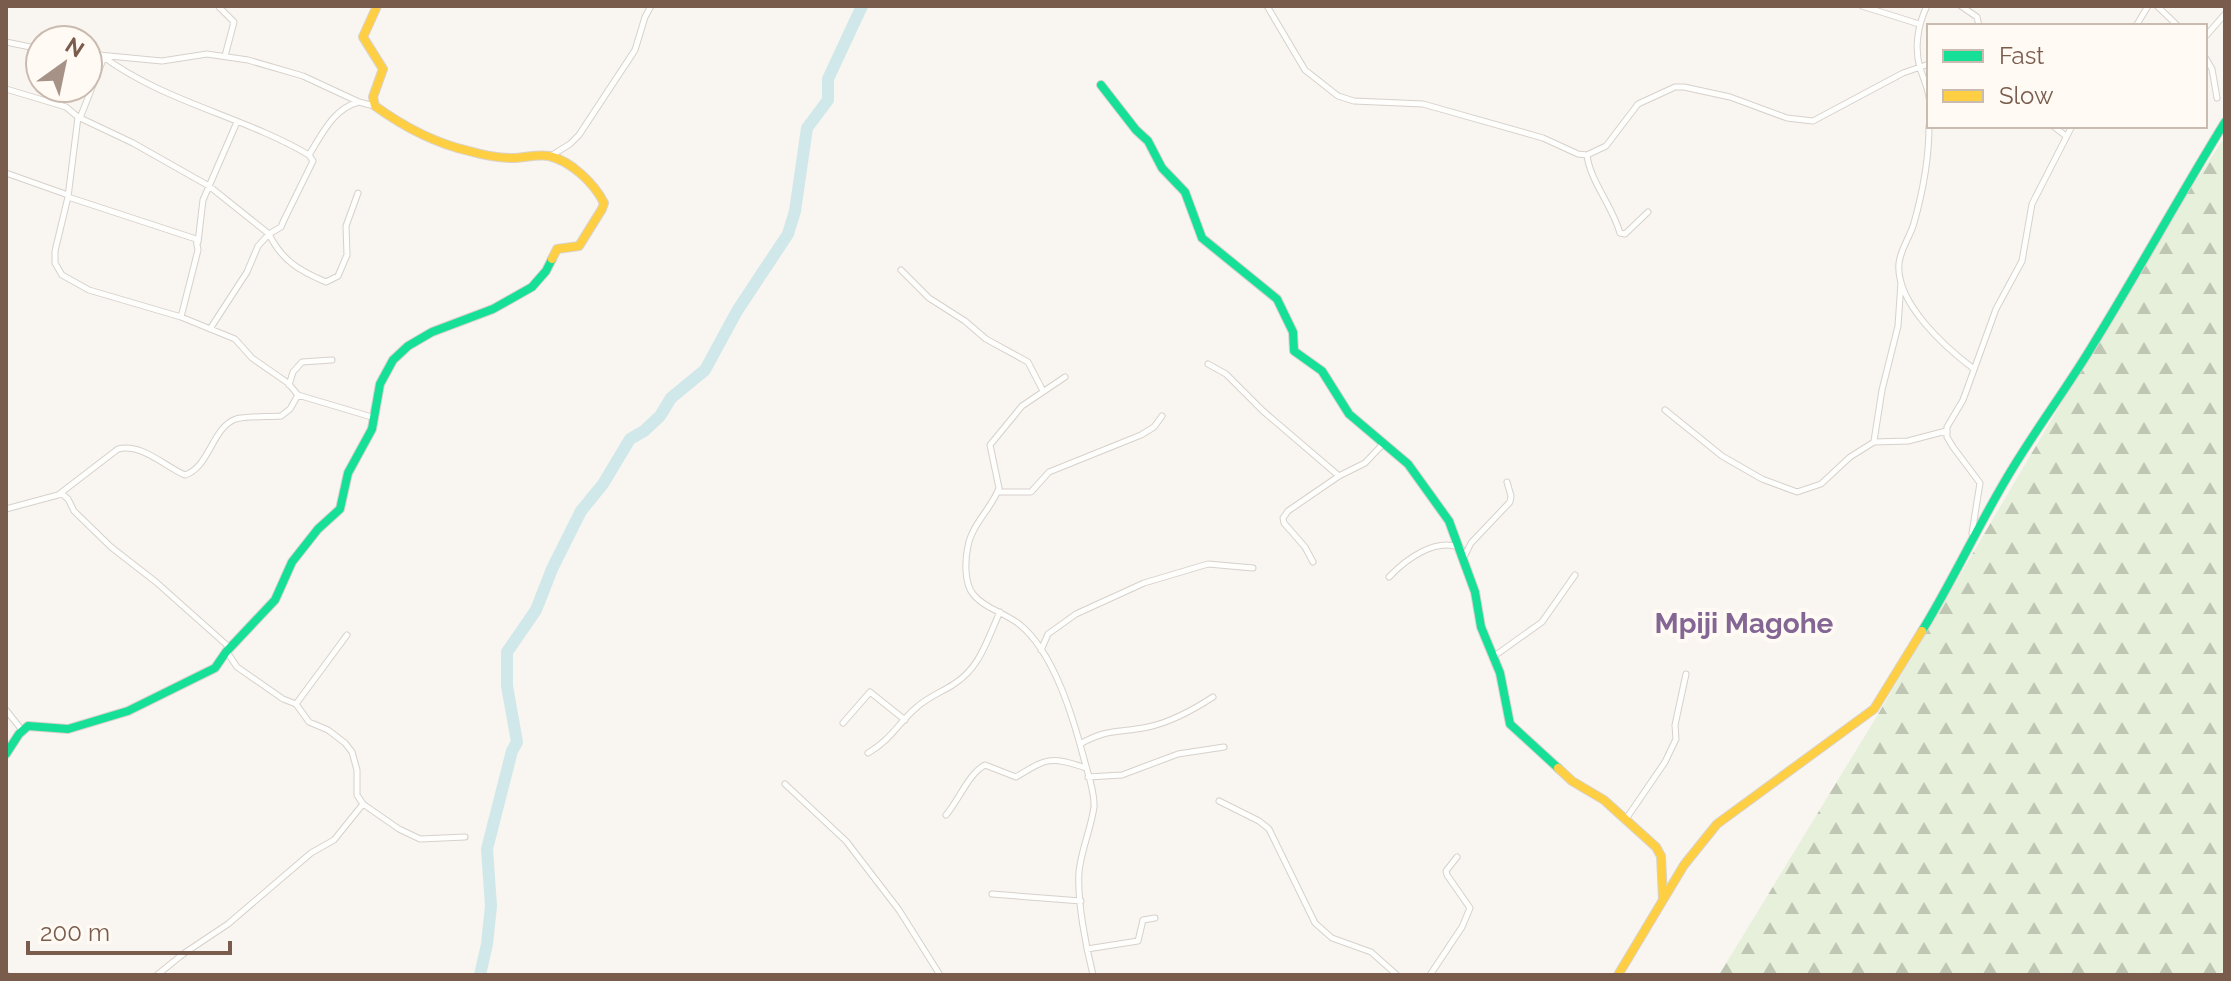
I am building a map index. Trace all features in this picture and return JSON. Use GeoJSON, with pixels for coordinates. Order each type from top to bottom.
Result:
{"type":"FeatureCollection","features":[{"type":"Feature","properties":{"kind":"street"},"geometry":{"type":"LineString","coordinates":[[375,106],[373,97],[383,69],[363,37],[377,6]]}},
{"type":"Feature","properties":{"kind":"street"},"geometry":{"type":"LineString","coordinates":[[549,157],[579,135],[635,50],[651,6]]}},
{"type":"Feature","properties":{"kind":"street"},"geometry":{"type":"LineString","coordinates":[[1267,6],[1305,70],[1338,96],[1354,101],[1423,104],[1449,110],[1543,138],[1587,155],[1606,146],[1638,104],[1675,87],[1730,97],[1787,118],[1813,121],[1927,64]]}},
{"type":"Feature","properties":{"kind":"street"},"geometry":{"type":"LineString","coordinates":[[1862,6],[1919,24]]}},
{"type":"Feature","properties":{"kind":"street"},"geometry":{"type":"LineString","coordinates":[[1927,6],[1919,24],[1919,66],[1927,92]]}},
{"type":"Feature","properties":{"kind":"street"},"geometry":{"type":"LineString","coordinates":[[1961,6],[1977,17],[1979,24]]}},
{"type":"Feature","properties":{"kind":"street"},"geometry":{"type":"LineString","coordinates":[[2137,24],[2148,6]]}},
{"type":"Feature","properties":{"kind":"street"},"geometry":{"type":"LineString","coordinates":[[2157,6],[2176,24]]}},
{"type":"Feature","properties":{"kind":"street"},"geometry":{"type":"LineString","coordinates":[[219,7],[234,22],[225,56]]}},
{"type":"Feature","properties":{"kind":"street"},"geometry":{"type":"LineString","coordinates":[[2207,35],[2225,14]]}},
{"type":"Feature","properties":{"kind":"street"},"geometry":{"type":"LineString","coordinates":[[6,754],[22,730],[34,725],[68,729],[138,707],[209,672],[275,600],[292,562],[318,529],[340,509],[348,473],[376,418],[380,384],[393,360],[408,346],[432,332],[493,309],[532,287],[546,271],[557,249],[579,246],[583,236],[600,217],[604,203],[597,191],[569,167],[549,157],[510,158],[453,148],[394,120],[375,106],[359,102],[303,76],[261,63],[207,54],[162,61],[104,55]]}},
{"type":"Feature","properties":{"kind":"street"},"geometry":{"type":"LineString","coordinates":[[104,57],[167,92],[273,134],[309,155],[313,161],[281,227],[258,246],[247,272],[210,329]]}},
{"type":"Feature","properties":{"kind":"street"},"geometry":{"type":"LineString","coordinates":[[2207,60],[2212,69],[2217,98]]}},
{"type":"Feature","properties":{"kind":"street"},"geometry":{"type":"LineString","coordinates":[[1101,85],[1148,141],[1162,168],[1185,192],[1202,238],[1277,299],[1293,332],[1294,351],[1322,371],[1349,414],[1414,471],[1449,521],[1475,592],[1481,627],[1500,673],[1510,724],[1572,781],[1604,800],[1648,837],[1661,856],[1663,899]]}},
{"type":"Feature","properties":{"kind":"street"},"geometry":{"type":"LineString","coordinates":[[6,89],[66,107],[79,118],[133,143],[209,186],[269,234],[293,267],[326,282],[333,281],[345,262],[346,226],[358,193]]}},
{"type":"Feature","properties":{"kind":"street"},"geometry":{"type":"LineString","coordinates":[[309,155],[340,110],[359,102]]}},
{"type":"Feature","properties":{"kind":"street"},"geometry":{"type":"LineString","coordinates":[[84,104],[55,251],[55,263],[62,275],[89,290],[181,317],[235,339],[252,358],[298,395],[376,418]]}},
{"type":"Feature","properties":{"kind":"street"},"geometry":{"type":"LineString","coordinates":[[181,317],[193,279],[203,200],[237,122]]}},
{"type":"Feature","properties":{"kind":"street"},"geometry":{"type":"LineString","coordinates":[[1618,975],[1684,865],[1717,824],[1874,709],[1951,584],[1970,541],[2007,477],[2095,342],[2225,122]]}},
{"type":"Feature","properties":{"kind":"street"},"geometry":{"type":"LineString","coordinates":[[1874,442],[1882,390],[1898,326],[1901,252],[1911,233],[1920,197],[1929,151],[1929,128]]}},
{"type":"Feature","properties":{"kind":"street"},"geometry":{"type":"LineString","coordinates":[[2056,128],[2066,136]]}},
{"type":"Feature","properties":{"kind":"street"},"geometry":{"type":"LineString","coordinates":[[1665,410],[1731,462],[1797,492],[1821,484],[1850,457],[1874,442],[1908,441],[1946,431],[1963,400],[1996,309],[2022,261],[2032,204],[2071,128]]}},
{"type":"Feature","properties":{"kind":"street"},"geometry":{"type":"LineString","coordinates":[[1587,155],[1620,233],[1625,234],[1632,229],[1648,212]]}},
{"type":"Feature","properties":{"kind":"street"},"geometry":{"type":"LineString","coordinates":[[6,173],[194,237],[198,242]]}},
{"type":"Feature","properties":{"kind":"street"},"geometry":{"type":"LineString","coordinates":[[901,270],[929,298],[986,339],[1028,362],[1043,391]]}},
{"type":"Feature","properties":{"kind":"street"},"geometry":{"type":"LineString","coordinates":[[1901,281],[1931,333],[1974,369]]}},
{"type":"Feature","properties":{"kind":"street"},"geometry":{"type":"LineString","coordinates":[[289,385],[293,372],[302,362],[332,360]]}},
{"type":"Feature","properties":{"kind":"street"},"geometry":{"type":"LineString","coordinates":[[1208,364],[1226,374],[1263,411],[1339,476]]}},
{"type":"Feature","properties":{"kind":"street"},"geometry":{"type":"LineString","coordinates":[[1065,377],[1022,406],[990,445],[998,492],[971,537],[966,560],[970,590],[974,596],[1018,624],[1041,650],[1056,675],[1080,744],[1094,807],[1080,863],[1081,901],[1093,975]]}},
{"type":"Feature","properties":{"kind":"street"},"geometry":{"type":"LineString","coordinates":[[6,509],[61,493],[118,449],[126,447],[189,475],[201,464],[228,424],[243,418],[281,416],[290,409],[298,395]]}},
{"type":"Feature","properties":{"kind":"street"},"geometry":{"type":"LineString","coordinates":[[998,492],[1031,492],[1049,472],[1141,435],[1154,427],[1162,416]]}},
{"type":"Feature","properties":{"kind":"street"},"geometry":{"type":"LineString","coordinates":[[1946,431],[1953,447],[1980,483],[1970,541]]}},
{"type":"Feature","properties":{"kind":"street"},"geometry":{"type":"LineString","coordinates":[[1313,562],[1283,518],[1288,511],[1339,476],[1365,463],[1383,444]]}},
{"type":"Feature","properties":{"kind":"street"},"geometry":{"type":"LineString","coordinates":[[1462,553],[1510,502],[1511,491],[1507,482]]}},
{"type":"Feature","properties":{"kind":"street"},"geometry":{"type":"LineString","coordinates":[[61,493],[76,514],[111,547],[156,582],[228,650],[237,667],[283,699],[296,704],[309,722],[335,734],[352,752],[357,770],[357,795],[363,804],[399,829],[420,839],[465,837]]}},
{"type":"Feature","properties":{"kind":"street"},"geometry":{"type":"LineString","coordinates":[[1389,577],[1402,565],[1430,549],[1450,545],[1462,553]]}},
{"type":"Feature","properties":{"kind":"street"},"geometry":{"type":"LineString","coordinates":[[1041,650],[1048,634],[1076,614],[1144,583],[1208,564],[1253,568]]}},
{"type":"Feature","properties":{"kind":"street"},"geometry":{"type":"LineString","coordinates":[[1492,658],[1542,622],[1575,575]]}},
{"type":"Feature","properties":{"kind":"street"},"geometry":{"type":"LineString","coordinates":[[868,753],[892,736],[919,705],[968,673],[984,651],[1000,612]]}},
{"type":"Feature","properties":{"kind":"street"},"geometry":{"type":"LineString","coordinates":[[296,704],[347,635]]}},
{"type":"Feature","properties":{"kind":"street"},"geometry":{"type":"LineString","coordinates":[[1626,819],[1665,762],[1676,739],[1675,725],[1686,674]]}},
{"type":"Feature","properties":{"kind":"street"},"geometry":{"type":"LineString","coordinates":[[843,723],[870,692],[905,720]]}},
{"type":"Feature","properties":{"kind":"street"},"geometry":{"type":"LineString","coordinates":[[1080,744],[1105,732],[1142,729],[1162,723],[1184,715],[1213,697]]}},
{"type":"Feature","properties":{"kind":"street"},"geometry":{"type":"LineString","coordinates":[[6,710],[22,730]]}},
{"type":"Feature","properties":{"kind":"street"},"geometry":{"type":"LineString","coordinates":[[1088,777],[1122,775],[1178,754],[1224,747]]}},
{"type":"Feature","properties":{"kind":"street"},"geometry":{"type":"LineString","coordinates":[[946,815],[973,774],[985,765],[1016,777],[1035,763],[1052,760],[1086,768]]}},
{"type":"Feature","properties":{"kind":"street"},"geometry":{"type":"LineString","coordinates":[[785,784],[846,841],[899,910],[940,975]]}},
{"type":"Feature","properties":{"kind":"street"},"geometry":{"type":"LineString","coordinates":[[1219,801],[1269,829],[1306,907],[1324,932],[1340,942],[1371,952],[1397,975]]}},
{"type":"Feature","properties":{"kind":"street"},"geometry":{"type":"LineString","coordinates":[[157,975],[228,924],[311,853],[334,840],[363,804]]}},
{"type":"Feature","properties":{"kind":"street"},"geometry":{"type":"LineString","coordinates":[[1430,975],[1462,927],[1470,908],[1469,902],[1447,875],[1446,871],[1457,857]]}},
{"type":"Feature","properties":{"kind":"street"},"geometry":{"type":"LineString","coordinates":[[992,894],[1081,901]]}},
{"type":"Feature","properties":{"kind":"street"},"geometry":{"type":"LineString","coordinates":[[1087,949],[1138,941],[1143,920],[1155,918]]}},
{"type":"Feature","properties":{"kind":"green space"},"geometry":{"type":"Polygon","coordinates":[[[2225,137],[2225,975],[1719,975],[1877,716],[2166,225],[2225,137]]]}},
{"type":"Feature","properties":{"kind":"waterway"},"geometry":{"type":"LineString","coordinates":[[480,975],[491,906],[487,849],[517,742],[507,686],[507,652],[536,610],[552,569],[581,511],[603,484],[630,439],[644,431],[660,416],[671,398],[705,370],[737,311],[788,234],[795,211],[807,128],[828,100],[828,79],[862,6]]}},
{"type":"Feature","properties":{"kind":"traffic: fast"},"geometry":{"type":"LineString","coordinates":[[1101,85],[1148,141],[1162,168],[1185,192],[1202,238],[1277,299],[1293,332],[1294,351],[1322,371],[1349,414],[1408,464],[1449,521],[1475,592],[1481,627],[1500,673],[1510,724],[1558,768]]}},
{"type":"Feature","properties":{"kind":"traffic: fast"},"geometry":{"type":"LineString","coordinates":[[1922,631],[2005,481],[2094,343],[2225,122]]}},
{"type":"Feature","properties":{"kind":"traffic: fast"},"geometry":{"type":"LineString","coordinates":[[6,754],[28,726],[68,729],[128,711],[215,668],[275,600],[292,562],[318,529],[340,509],[348,473],[372,429],[380,384],[393,360],[408,346],[432,332],[493,309],[532,287],[552,259]]}},
{"type":"Feature","properties":{"kind":"traffic: slow"},"geometry":{"type":"LineString","coordinates":[[377,6],[363,37],[383,69],[373,97],[375,106],[420,133],[456,148],[501,157],[549,156],[557,159],[581,174],[600,195],[604,203],[602,209],[579,246],[557,249],[552,259]]}},
{"type":"Feature","properties":{"kind":"traffic: slow"},"geometry":{"type":"LineString","coordinates":[[1618,975],[1684,865],[1717,824],[1874,709],[1922,631]]}},
{"type":"Feature","properties":{"kind":"traffic: slow"},"geometry":{"type":"LineString","coordinates":[[1558,768],[1572,781],[1604,800],[1656,847],[1661,856],[1663,899]]}},
{"type":"Feature","properties":{"kind":"district","name":"Mpiji Magohe"},"geometry":{"type":"Point","coordinates":[1744,623]}}]}
